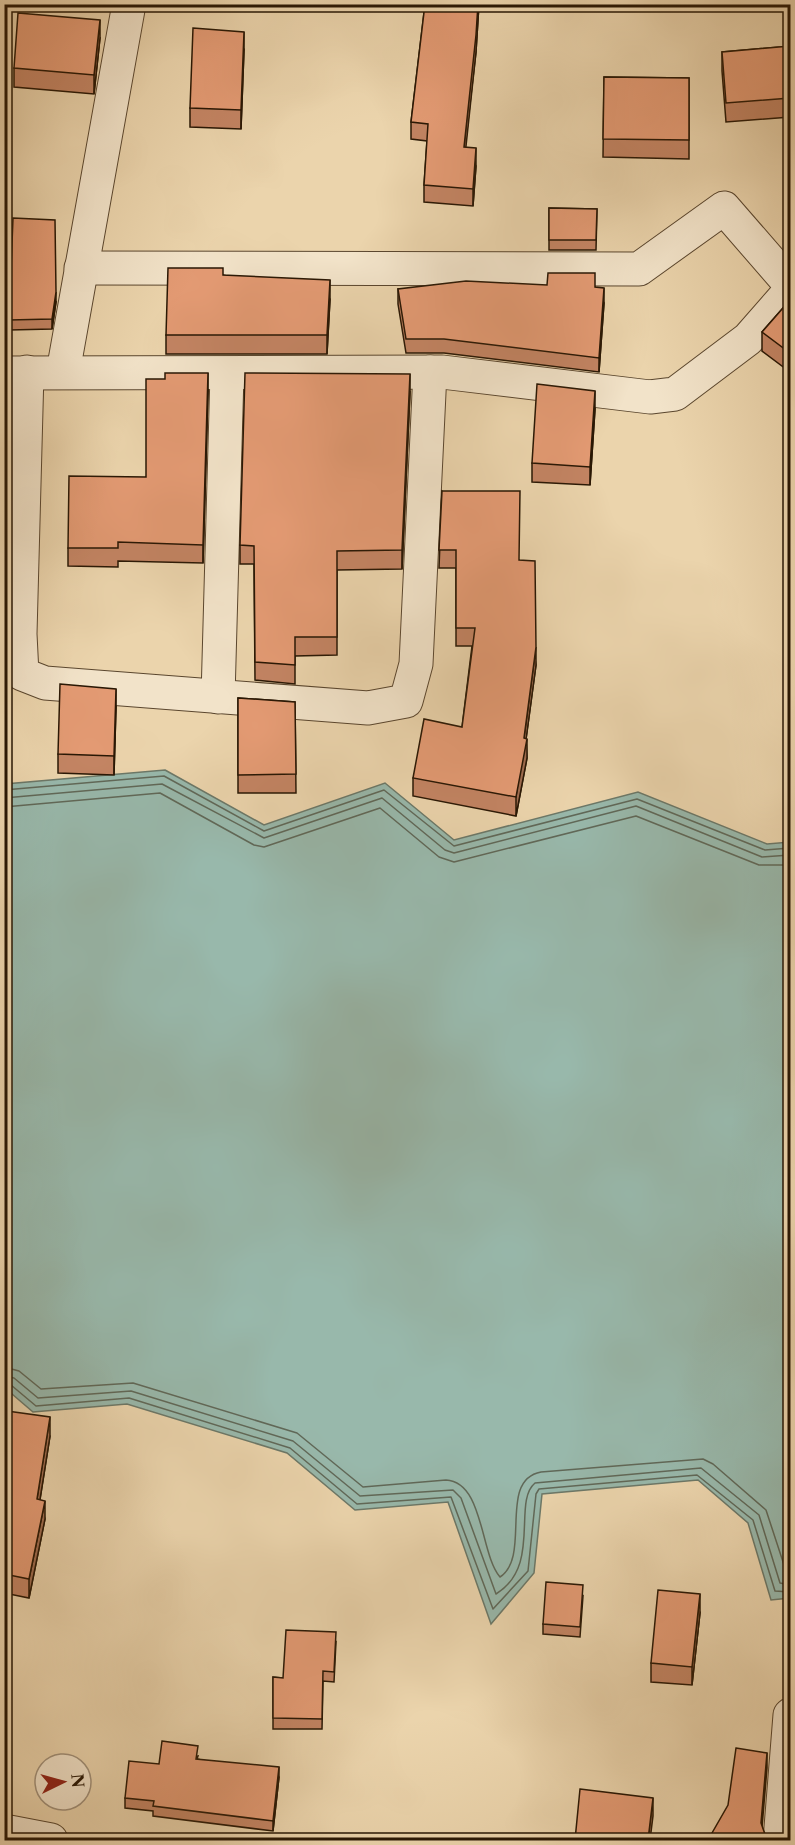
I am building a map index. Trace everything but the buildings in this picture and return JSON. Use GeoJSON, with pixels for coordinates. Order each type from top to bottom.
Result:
{"type":"FeatureCollection","features":[{"type":"Feature","properties":{"kind":"street"},"geometry":{"type":"LineString","coordinates":[[63,372],[129,4]]}},
{"type":"Feature","properties":{"kind":"street"},"geometry":{"type":"LineString","coordinates":[[81,268],[639,269],[724,208],[790,284]]}},
{"type":"Feature","properties":{"kind":"street"},"geometry":{"type":"LineString","coordinates":[[430,372],[416,664],[406,701],[368,708],[45,683],[22,674],[16,373],[430,372],[650,396],[675,394],[748,339],[790,291]]}},
{"type":"Feature","properties":{"kind":"street"},"geometry":{"type":"LineString","coordinates":[[218,697],[227,374]]}},
{"type":"Feature","properties":{"kind":"street"},"geometry":{"type":"LineString","coordinates":[[780,1840],[790,1715]]}},
{"type":"Feature","properties":{"kind":"street"},"geometry":{"type":"LineString","coordinates":[[4,1831],[51,1840]]}},
{"type":"Feature","properties":{"kind":"water"},"geometry":{"type":"Polygon","coordinates":[[[165,770],[264,825],[385,783],[454,840],[638,792],[767,844],[790,842],[790,1598],[771,1600],[748,1523],[698,1480],[542,1494],[534,1573],[491,1624],[448,1502],[355,1510],[287,1453],[127,1404],[33,1412],[5,1388],[5,784],[165,770]]]}}]}
